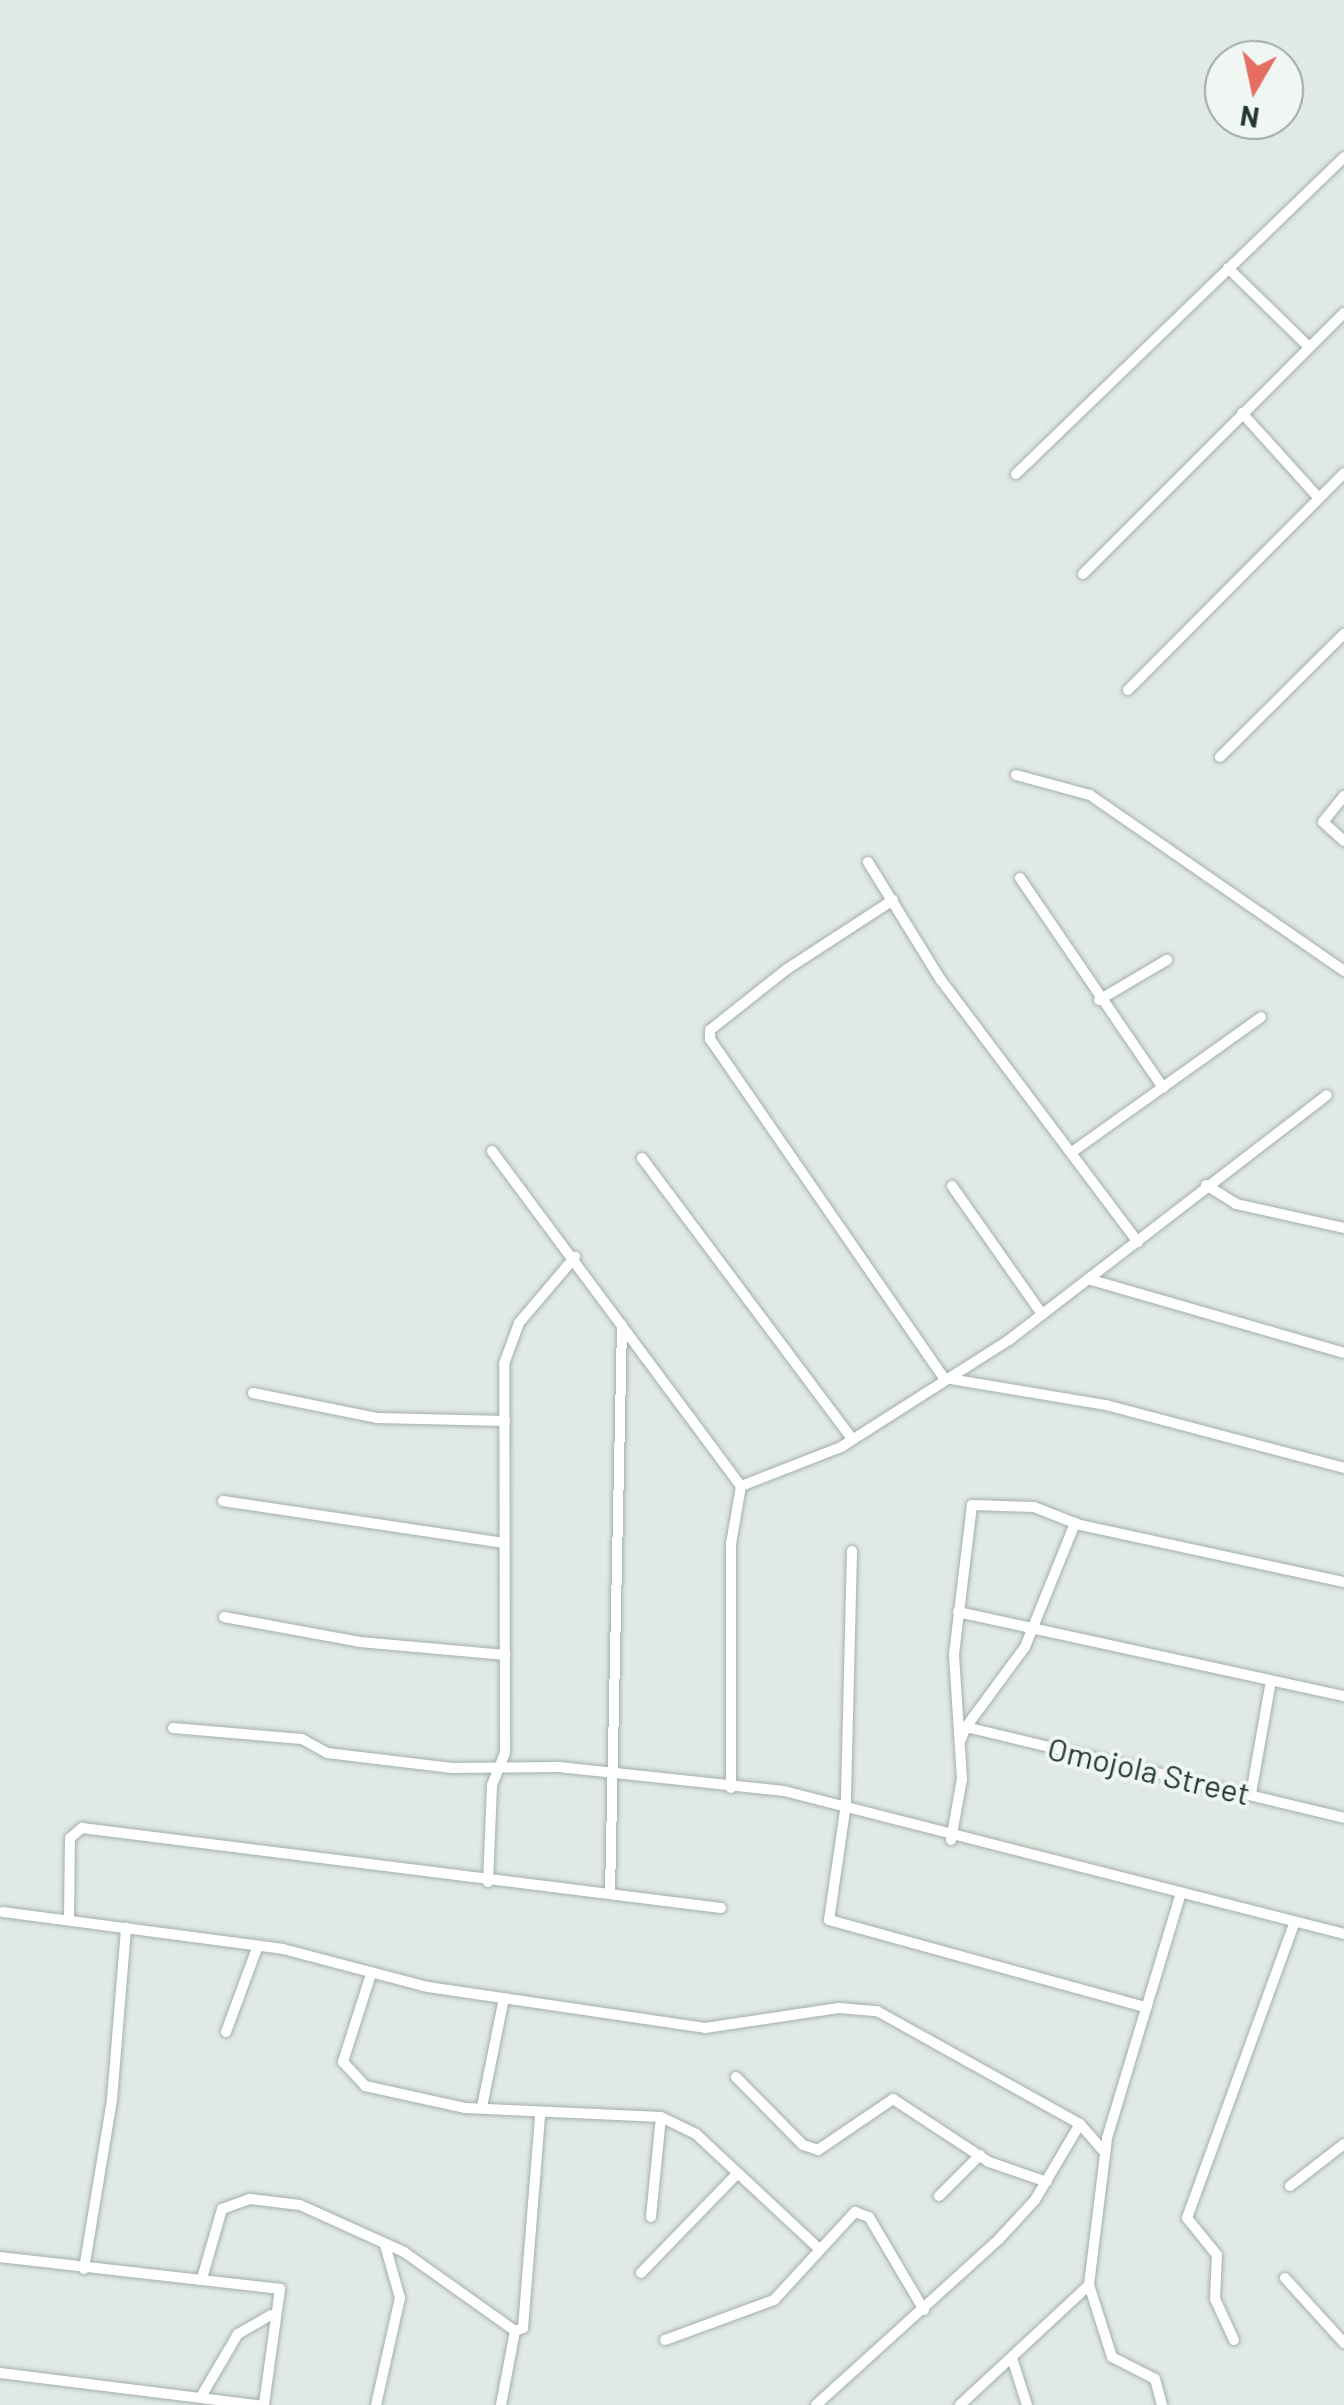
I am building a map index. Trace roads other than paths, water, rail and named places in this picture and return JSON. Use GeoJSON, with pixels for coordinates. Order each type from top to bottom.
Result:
{"type":"FeatureCollection","features":[{"type":"Feature","properties":{"kind":"street"},"geometry":{"type":"LineString","coordinates":[[1016,474],[1344,157]]}},
{"type":"Feature","properties":{"kind":"street"},"geometry":{"type":"LineString","coordinates":[[1228,268],[1310,348]]}},
{"type":"Feature","properties":{"kind":"street"},"geometry":{"type":"LineString","coordinates":[[1083,574],[1344,314]]}},
{"type":"Feature","properties":{"kind":"street"},"geometry":{"type":"LineString","coordinates":[[1242,413],[1318,497]]}},
{"type":"Feature","properties":{"kind":"street"},"geometry":{"type":"LineString","coordinates":[[1128,690],[1344,473]]}},
{"type":"Feature","properties":{"kind":"street"},"geometry":{"type":"LineString","coordinates":[[1220,756],[1344,634]]}},
{"type":"Feature","properties":{"kind":"street"},"geometry":{"type":"LineString","coordinates":[[1016,774],[1090,795],[1344,971]]}},
{"type":"Feature","properties":{"kind":"street"},"geometry":{"type":"LineString","coordinates":[[1344,796],[1323,822],[1344,841]]}},
{"type":"Feature","properties":{"kind":"street"},"geometry":{"type":"LineString","coordinates":[[868,862],[941,980],[1138,1242]]}},
{"type":"Feature","properties":{"kind":"street"},"geometry":{"type":"LineString","coordinates":[[1020,878],[1100,1000],[1164,1088]]}},
{"type":"Feature","properties":{"kind":"street"},"geometry":{"type":"LineString","coordinates":[[893,900],[786,970],[710,1030],[710,1039],[944,1378],[1106,1405],[1344,1468]]}},
{"type":"Feature","properties":{"kind":"street"},"geometry":{"type":"LineString","coordinates":[[1100,1000],[1167,960]]}},
{"type":"Feature","properties":{"kind":"street"},"geometry":{"type":"LineString","coordinates":[[1072,1152],[1261,1017]]}},
{"type":"Feature","properties":{"kind":"street"},"geometry":{"type":"LineString","coordinates":[[741,1486],[852,1439],[1009,1340],[1039,1310],[1138,1242],[1206,1185],[1327,1095]]}},
{"type":"Feature","properties":{"kind":"street"},"geometry":{"type":"LineString","coordinates":[[492,1151],[575,1257],[741,1486],[731,1544],[731,1788]]}},
{"type":"Feature","properties":{"kind":"street"},"geometry":{"type":"LineString","coordinates":[[642,1158],[852,1439]]}},
{"type":"Feature","properties":{"kind":"street"},"geometry":{"type":"LineString","coordinates":[[1206,1185],[1236,1204],[1344,1228]]}},
{"type":"Feature","properties":{"kind":"street"},"geometry":{"type":"LineString","coordinates":[[952,1186],[1039,1310]]}},
{"type":"Feature","properties":{"kind":"street"},"geometry":{"type":"LineString","coordinates":[[488,1882],[498,1764],[505,1752],[505,1421],[510,1342],[575,1257]]}},
{"type":"Feature","properties":{"kind":"street"},"geometry":{"type":"LineString","coordinates":[[1088,1279],[1344,1352]]}},
{"type":"Feature","properties":{"kind":"street"},"geometry":{"type":"LineString","coordinates":[[610,1893],[618,1774],[622,1325]]}},
{"type":"Feature","properties":{"kind":"street"},"geometry":{"type":"LineString","coordinates":[[252,1392],[377,1418],[505,1421]]}},
{"type":"Feature","properties":{"kind":"street"},"geometry":{"type":"LineString","coordinates":[[223,1501],[504,1543]]}},
{"type":"Feature","properties":{"kind":"street"},"geometry":{"type":"LineString","coordinates":[[951,1840],[964,1733],[953,1708],[958,1612],[972,1505],[1034,1506],[1075,1524],[1344,1582]]}},
{"type":"Feature","properties":{"kind":"street"},"geometry":{"type":"LineString","coordinates":[[964,1733],[1008,1677],[1075,1524]]}},
{"type":"Feature","properties":{"kind":"street"},"geometry":{"type":"LineString","coordinates":[[852,1550],[846,1804],[830,1922],[1142,2006]]}},
{"type":"Feature","properties":{"kind":"street"},"geometry":{"type":"LineString","coordinates":[[958,1612],[1344,1696]]}},
{"type":"Feature","properties":{"kind":"street"},"geometry":{"type":"LineString","coordinates":[[224,1617],[324,1637],[506,1654]]}},
{"type":"Feature","properties":{"kind":"street"},"geometry":{"type":"LineString","coordinates":[[1251,1794],[1271,1680]]}},
{"type":"Feature","properties":{"kind":"street"},"geometry":{"type":"LineString","coordinates":[[173,1728],[302,1739],[326,1753],[390,1762],[475,1770],[498,1764],[618,1774],[846,1804],[951,1840],[1344,1934]]}},
{"type":"Feature","properties":{"kind":"street","name":"Omojola Street"},"geometry":{"type":"LineString","coordinates":[[964,1733],[1251,1794],[1344,1818]]}},
{"type":"Feature","properties":{"kind":"street"},"geometry":{"type":"LineString","coordinates":[[69,1918],[70,1838],[82,1828],[488,1882],[721,1908]]}},
{"type":"Feature","properties":{"kind":"street"},"geometry":{"type":"LineString","coordinates":[[1162,2405],[1154,2378],[1112,2357],[1088,2285],[1104,2152],[1142,2006],[1180,1896]]}},
{"type":"Feature","properties":{"kind":"street"},"geometry":{"type":"LineString","coordinates":[[3,1912],[69,1918],[257,1948],[504,1998],[705,2028],[840,2008],[877,2011],[1085,2127],[1104,2152]]}},
{"type":"Feature","properties":{"kind":"street"},"geometry":{"type":"LineString","coordinates":[[1234,2340],[1215,2299],[1217,2255],[1187,2218],[1295,1922]]}},
{"type":"Feature","properties":{"kind":"street"},"geometry":{"type":"LineString","coordinates":[[84,2269],[112,2098],[126,1928]]}},
{"type":"Feature","properties":{"kind":"street"},"geometry":{"type":"LineString","coordinates":[[226,2032],[257,1948]]}},
{"type":"Feature","properties":{"kind":"street"},"geometry":{"type":"LineString","coordinates":[[371,1974],[343,2062],[347,2074],[396,2097],[540,2115],[662,2117],[696,2134],[816,2246]]}},
{"type":"Feature","properties":{"kind":"street"},"geometry":{"type":"LineString","coordinates":[[482,2107],[504,1998]]}},
{"type":"Feature","properties":{"kind":"street"},"geometry":{"type":"LineString","coordinates":[[736,2077],[803,2145],[818,2150],[889,2098],[980,2155],[1047,2182]]}},
{"type":"Feature","properties":{"kind":"street"},"geometry":{"type":"LineString","coordinates":[[514,2331],[523,2328],[540,2115]]}},
{"type":"Feature","properties":{"kind":"street"},"geometry":{"type":"LineString","coordinates":[[816,2405],[924,2310],[1047,2182],[1085,2127],[1113,2116]]}},
{"type":"Feature","properties":{"kind":"street"},"geometry":{"type":"LineString","coordinates":[[651,2217],[662,2117]]}},
{"type":"Feature","properties":{"kind":"street"},"geometry":{"type":"LineString","coordinates":[[1290,2186],[1343,2142]]}},
{"type":"Feature","properties":{"kind":"street"},"geometry":{"type":"LineString","coordinates":[[939,2196],[980,2155]]}},
{"type":"Feature","properties":{"kind":"street"},"geometry":{"type":"LineString","coordinates":[[641,2273],[736,2175]]}},
{"type":"Feature","properties":{"kind":"street"},"geometry":{"type":"LineString","coordinates":[[203,2275],[222,2209],[250,2199],[300,2205],[385,2245],[467,2292],[514,2331]]}},
{"type":"Feature","properties":{"kind":"street"},"geometry":{"type":"LineString","coordinates":[[666,2340],[774,2300],[816,2246],[848,2215],[862,2213],[924,2310]]}},
{"type":"Feature","properties":{"kind":"street"},"geometry":{"type":"LineString","coordinates":[[376,2405],[400,2298],[385,2245]]}},
{"type":"Feature","properties":{"kind":"street"},"geometry":{"type":"LineString","coordinates":[[0,2258],[166,2279],[203,2275],[280,2289],[271,2315],[261,2405],[0,2372]]}},
{"type":"Feature","properties":{"kind":"street"},"geometry":{"type":"LineString","coordinates":[[1285,2278],[1344,2342]]}},
{"type":"Feature","properties":{"kind":"street"},"geometry":{"type":"LineString","coordinates":[[960,2405],[1088,2285]]}},
{"type":"Feature","properties":{"kind":"street"},"geometry":{"type":"LineString","coordinates":[[202,2395],[238,2334],[271,2315]]}},
{"type":"Feature","properties":{"kind":"street"},"geometry":{"type":"LineString","coordinates":[[500,2405],[514,2331]]}},
{"type":"Feature","properties":{"kind":"street"},"geometry":{"type":"LineString","coordinates":[[1012,2358],[1027,2405]]}},
{"type":"Feature","properties":{"kind":"street"},"geometry":{"type":"LineString","coordinates":[[170,2405],[172,2392]]}}]}
